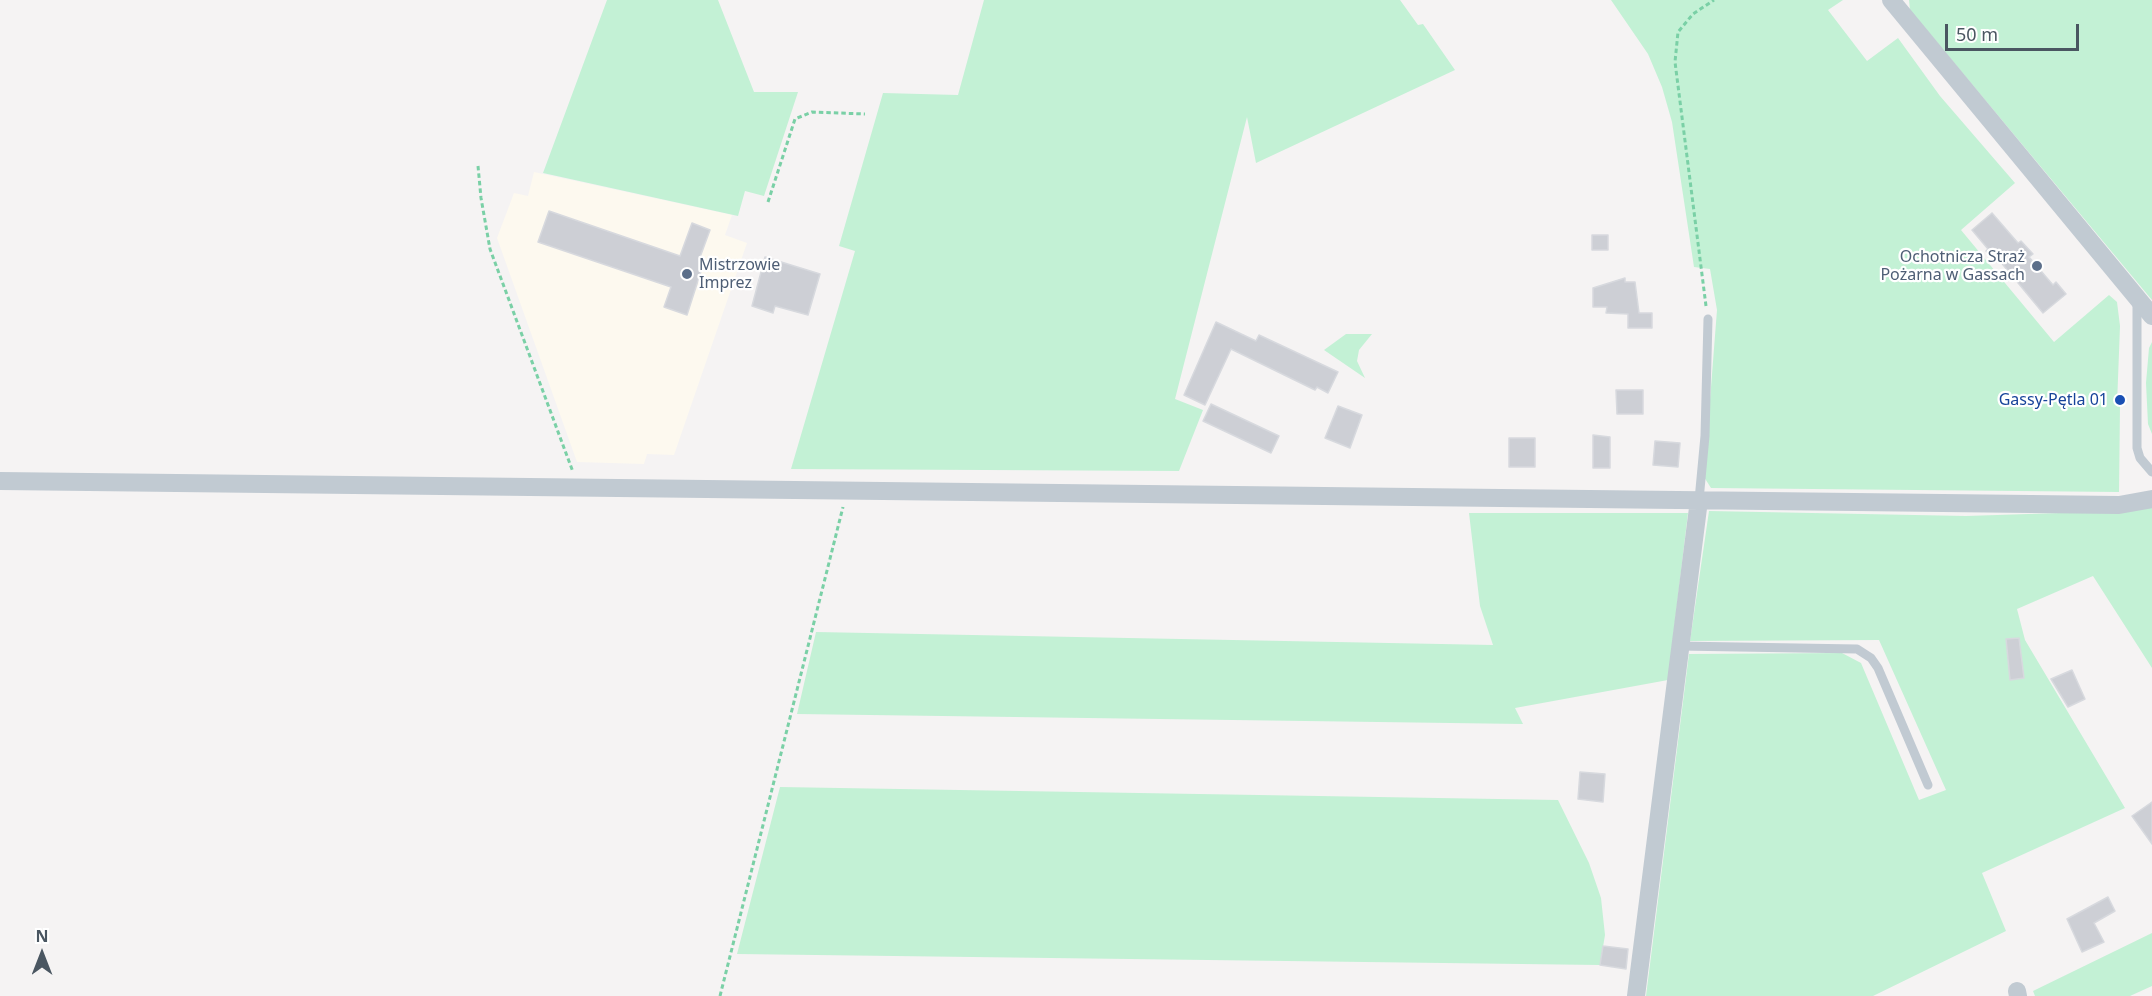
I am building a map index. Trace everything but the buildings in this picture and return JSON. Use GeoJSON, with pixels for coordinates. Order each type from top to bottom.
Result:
{"type":"FeatureCollection","features":[{"type":"Feature","properties":{"kind":"street"},"geometry":{"type":"LineString","coordinates":[[1891,0],[2152,316]]}},
{"type":"Feature","properties":{"kind":"street"},"geometry":{"type":"LineString","coordinates":[[0,481],[2119,505],[2152,499]]}},
{"type":"Feature","properties":{"kind":"street"},"geometry":{"type":"LineString","coordinates":[[1636,996],[1699,500]]}},
{"type":"Feature","properties":{"kind":"lane"},"geometry":{"type":"LineString","coordinates":[[2138,298],[2137,448],[2140,458],[2152,472]]}},
{"type":"Feature","properties":{"kind":"lane"},"geometry":{"type":"LineString","coordinates":[[1699,500],[1705,436],[1708,319]]}},
{"type":"Feature","properties":{"kind":"lane"},"geometry":{"type":"LineString","coordinates":[[1679,646],[1857,649],[1871,658],[1878,668],[1928,784]]}},
{"type":"Feature","properties":{"kind":"path"},"geometry":{"type":"LineString","coordinates":[[1708,319],[1675,62],[1678,32],[1693,14],[1714,0]]}},
{"type":"Feature","properties":{"kind":"path"},"geometry":{"type":"LineString","coordinates":[[768,202],[795,119],[812,112],[865,114]]}},
{"type":"Feature","properties":{"kind":"path"},"geometry":{"type":"LineString","coordinates":[[478,165],[490,249],[579,488]]}},
{"type":"Feature","properties":{"kind":"path"},"geometry":{"type":"LineString","coordinates":[[720,996],[847,491]]}},
{"type":"Feature","properties":{"kind":"shaded area"},"geometry":{"type":"Polygon","coordinates":[[[534,172],[732,215],[725,235],[747,243],[674,455],[647,454],[644,464],[577,462],[497,238],[514,193],[528,196],[534,172]]]}},
{"type":"Feature","properties":{"kind":"green space"},"geometry":{"type":"Polygon","coordinates":[[[607,0],[718,0],[754,92],[798,92],[764,196],[745,191],[738,216],[543,173],[607,0]]]}},
{"type":"Feature","properties":{"kind":"green space"},"geometry":{"type":"Polygon","coordinates":[[[984,0],[1400,0],[1418,25],[1423,24],[1455,70],[1256,163],[1247,117],[1175,399],[1203,410],[1179,471],[791,469],[855,251],[839,246],[883,93],[958,95],[984,0]]]}},
{"type":"Feature","properties":{"kind":"green space"},"geometry":{"type":"Polygon","coordinates":[[[1611,0],[1843,0],[1828,10],[1867,61],[1898,38],[1940,96],[2015,183],[1961,230],[2054,342],[2109,295],[2117,302],[2120,326],[2117,405],[2120,406],[2119,492],[1711,488],[1704,477],[1717,310],[1710,269],[1694,267],[1672,122],[1662,87],[1648,54],[1611,0]]]}},
{"type":"Feature","properties":{"kind":"green space"},"geometry":{"type":"Polygon","coordinates":[[[1909,0],[2152,0],[2152,300],[1910,10],[1909,0]]]}},
{"type":"Feature","properties":{"kind":"green space"},"geometry":{"type":"Polygon","coordinates":[[[1346,334],[1372,334],[1359,350],[1357,361],[1365,378],[1324,350],[1346,334]]]}},
{"type":"Feature","properties":{"kind":"green space"},"geometry":{"type":"Polygon","coordinates":[[[2152,342],[2152,434],[2148,424],[2146,383],[2149,348],[2152,342]]]}},
{"type":"Feature","properties":{"kind":"green space"},"geometry":{"type":"Polygon","coordinates":[[[2152,505],[2152,668],[2093,576],[2017,609],[2025,640],[2125,808],[1982,873],[2006,931],[1873,996],[1646,996],[1689,654],[1842,653],[1861,663],[1919,800],[1946,790],[1879,640],[1690,641],[1709,511],[1966,516],[2122,511],[2152,505]]]}},
{"type":"Feature","properties":{"kind":"green space"},"geometry":{"type":"Polygon","coordinates":[[[1469,513],[1688,513],[1668,680],[1515,708],[1523,724],[797,714],[816,632],[1493,645],[1480,606],[1469,513]]]}},
{"type":"Feature","properties":{"kind":"green space"},"geometry":{"type":"Polygon","coordinates":[[[780,787],[1558,800],[1589,863],[1601,898],[1605,935],[1600,965],[737,954],[780,787]]]}},
{"type":"Feature","properties":{"kind":"green space"},"geometry":{"type":"Polygon","coordinates":[[[2152,933],[2152,986],[2130,996],[2035,996],[2033,991],[2152,933]]]}},
{"type":"Feature","properties":{"kind":"place","name":"Ochotnicza Straż Pożarna w Gassach"},"geometry":{"type":"Point","coordinates":[2037,266]}},
{"type":"Feature","properties":{"kind":"place","name":"Mistrzowie Imprez"},"geometry":{"type":"Point","coordinates":[687,274]}},
{"type":"Feature","properties":{"kind":"place","name":"Gassy-Pętla 01"},"geometry":{"type":"Point","coordinates":[2120,400]}}]}
